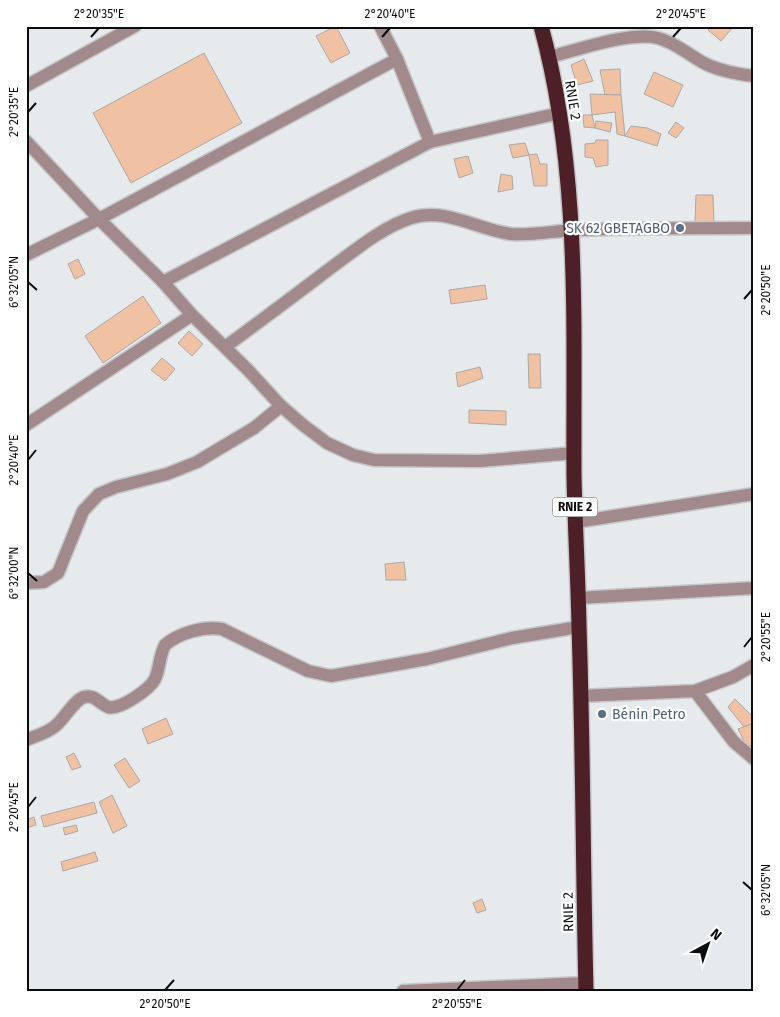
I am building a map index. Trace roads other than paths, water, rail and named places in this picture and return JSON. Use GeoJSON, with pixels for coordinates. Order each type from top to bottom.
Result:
{"type":"FeatureCollection","features":[{"type":"Feature","properties":{"kind":"highway","name":"RNIE 2"},"geometry":{"type":"LineString","coordinates":[[541,26],[560,114],[571,230],[586,987]]}},
{"type":"Feature","properties":{"kind":"street"},"geometry":{"type":"LineString","coordinates":[[26,86],[135,26]]}},
{"type":"Feature","properties":{"kind":"street"},"geometry":{"type":"LineString","coordinates":[[380,26],[397,59],[430,142]]}},
{"type":"Feature","properties":{"kind":"street"},"geometry":{"type":"LineString","coordinates":[[549,57],[612,41],[646,36],[659,38],[670,43],[720,70],[754,76]]}},
{"type":"Feature","properties":{"kind":"street"},"geometry":{"type":"LineString","coordinates":[[26,255],[99,220],[397,59]]}},
{"type":"Feature","properties":{"kind":"street"},"geometry":{"type":"LineString","coordinates":[[163,282],[430,142],[560,114]]}},
{"type":"Feature","properties":{"kind":"street"},"geometry":{"type":"LineString","coordinates":[[26,142],[99,220],[163,282],[281,406],[327,443],[353,455],[374,460],[480,461],[574,453]]}},
{"type":"Feature","properties":{"kind":"street"},"geometry":{"type":"LineString","coordinates":[[225,347],[361,246],[389,228],[412,218],[434,215],[459,219],[512,234],[571,230],[686,227],[754,228]]}},
{"type":"Feature","properties":{"kind":"street"},"geometry":{"type":"LineString","coordinates":[[26,425],[192,314]]}},
{"type":"Feature","properties":{"kind":"street"},"geometry":{"type":"LineString","coordinates":[[26,583],[44,582],[58,573],[83,511],[99,494],[116,487],[167,474],[197,462],[254,428],[281,406]]}},
{"type":"Feature","properties":{"kind":"street"},"geometry":{"type":"LineString","coordinates":[[576,522],[754,494]]}},
{"type":"Feature","properties":{"kind":"street"},"geometry":{"type":"LineString","coordinates":[[578,598],[754,588]]}},
{"type":"Feature","properties":{"kind":"street"},"geometry":{"type":"LineString","coordinates":[[26,740],[54,728],[80,699],[86,696],[93,697],[105,706],[113,708],[121,706],[148,687],[155,679],[164,645],[180,636],[210,627],[222,629],[308,671],[331,676],[427,659],[521,636],[579,627]]}},
{"type":"Feature","properties":{"kind":"street"},"geometry":{"type":"LineString","coordinates":[[580,696],[695,691],[752,670]]}},
{"type":"Feature","properties":{"kind":"street"},"geometry":{"type":"LineString","coordinates":[[695,691],[734,742],[754,759]]}},
{"type":"Feature","properties":{"kind":"street"},"geometry":{"type":"LineString","coordinates":[[403,991],[586,987]]}},
{"type":"Feature","properties":{"kind":"place","name":"SK 62 GBETAGBO"},"geometry":{"type":"Point","coordinates":[680,228]}},
{"type":"Feature","properties":{"kind":"place","name":"Bénin Petro"},"geometry":{"type":"Point","coordinates":[602,714]}}]}
